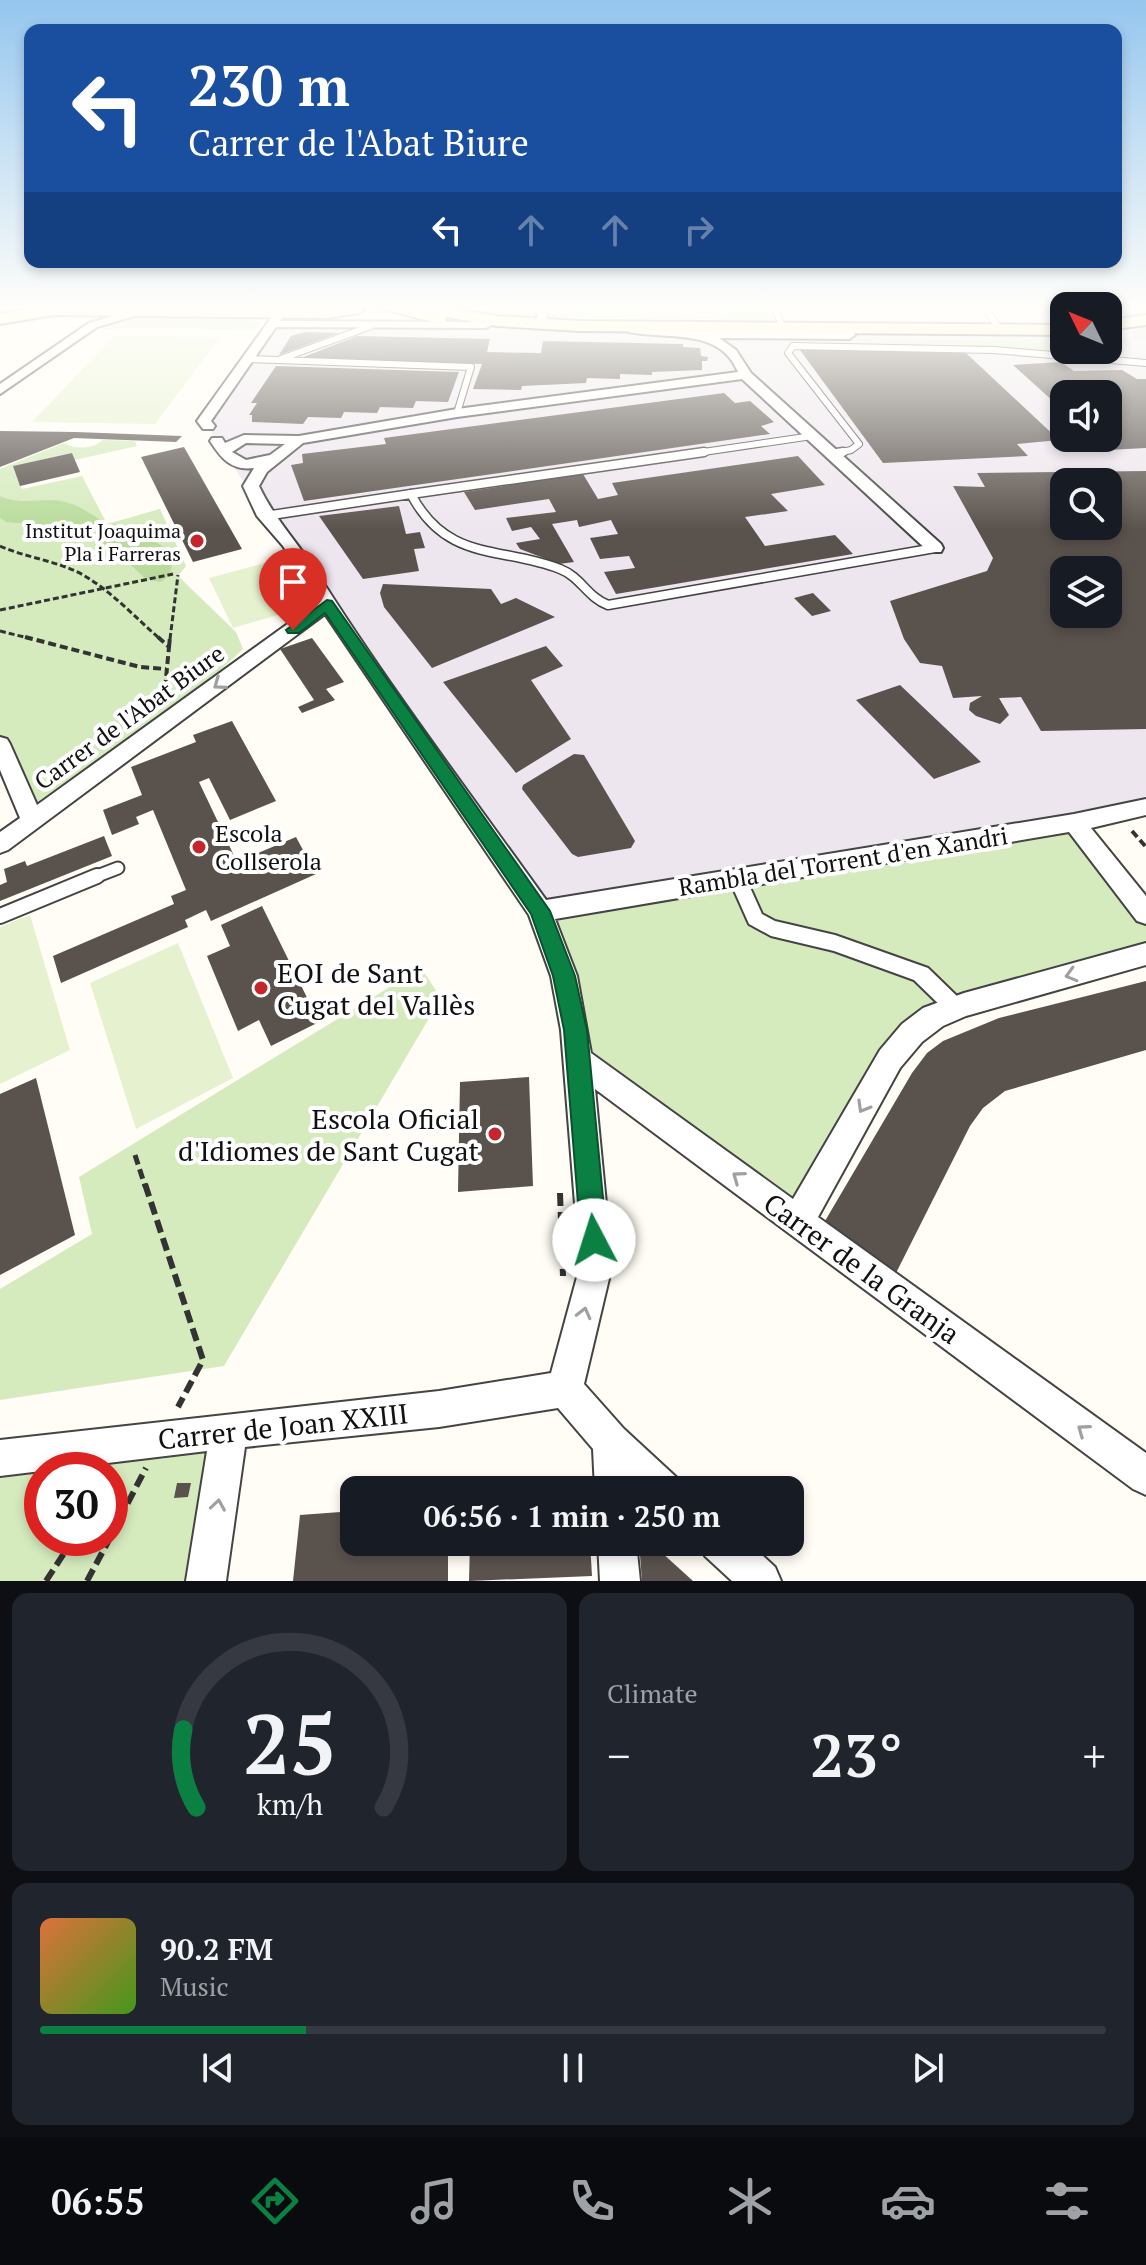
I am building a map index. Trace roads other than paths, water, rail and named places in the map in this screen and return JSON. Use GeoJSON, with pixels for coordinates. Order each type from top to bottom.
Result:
{"type":"FeatureCollection","features":[{"type":"Feature","properties":{"kind":"street"},"geometry":{"type":"LineString","coordinates":[[232,382],[204,421],[251,486],[263,512],[290,544],[327,604],[540,911],[564,976],[578,1060],[596,1266],[565,1389],[611,1442],[648,1476]]}},
{"type":"Feature","properties":{"kind":"street"},"geometry":{"type":"LineString","coordinates":[[208,426],[244,439],[299,440],[457,413],[694,382]]}},
{"type":"Feature","properties":{"kind":"street"},"geometry":{"type":"LineString","coordinates":[[752,382],[935,548]]}},
{"type":"Feature","properties":{"kind":"street"},"geometry":{"type":"LineString","coordinates":[[227,456],[233,443],[244,439]]}},
{"type":"Feature","properties":{"kind":"street"},"geometry":{"type":"LineString","coordinates":[[251,486],[261,469],[299,440]]}},
{"type":"Feature","properties":{"kind":"street"},"geometry":{"type":"LineString","coordinates":[[267,441],[275,456]]}},
{"type":"Feature","properties":{"kind":"street"},"geometry":{"type":"LineString","coordinates":[[227,456],[241,465],[275,456]]}},
{"type":"Feature","properties":{"kind":"street","name":"Carrer de l'Abat Biure"},"geometry":{"type":"LineString","coordinates":[[0,844],[327,604]]}},
{"type":"Feature","properties":{"kind":"street"},"geometry":{"type":"LineString","coordinates":[[0,744],[32,820]]}},
{"type":"Feature","properties":{"kind":"street","name":"Rambla del Torrent d'en Xandri"},"geometry":{"type":"LineString","coordinates":[[540,911],[1074,823],[1146,807]]}},
{"type":"Feature","properties":{"kind":"street"},"geometry":{"type":"LineString","coordinates":[[1074,823],[1146,914]]}},
{"type":"Feature","properties":{"kind":"street"},"geometry":{"type":"LineString","coordinates":[[738,879],[755,919],[771,928],[835,943],[921,974],[956,1008]]}},
{"type":"Feature","properties":{"kind":"street"},"geometry":{"type":"LineString","coordinates":[[798,1221],[890,1059],[923,1025],[956,1008],[1146,954]]}},
{"type":"Feature","properties":{"kind":"street","name":"Carrer de la Granja"},"geometry":{"type":"LineString","coordinates":[[578,1060],[1146,1476]]}},
{"type":"Feature","properties":{"kind":"street","name":"Carrer de Joan XXIII"},"geometry":{"type":"LineString","coordinates":[[0,1458],[165,1423],[229,1430],[439,1409],[565,1389]]}},
{"type":"Feature","properties":{"kind":"street"},"geometry":{"type":"LineString","coordinates":[[206,1581],[229,1430]]}},
{"type":"Feature","properties":{"kind":"street"},"geometry":{"type":"LineString","coordinates":[[611,1442],[613,1476]]}},
{"type":"Feature","properties":{"kind":"street"},"geometry":{"type":"LineString","coordinates":[[618,1556],[620,1581]]}},
{"type":"Feature","properties":{"kind":"street"},"geometry":{"type":"LineString","coordinates":[[734,1556],[761,1581]]}},
{"type":"Feature","properties":{"kind":"lane"},"geometry":{"type":"LineString","coordinates":[[457,413],[467,382]]}},
{"type":"Feature","properties":{"kind":"lane"},"geometry":{"type":"LineString","coordinates":[[810,382],[859,444],[851,450],[831,454]]}},
{"type":"Feature","properties":{"kind":"lane"},"geometry":{"type":"LineString","coordinates":[[263,512],[411,494],[812,436]]}},
{"type":"Feature","properties":{"kind":"lane"},"geometry":{"type":"LineString","coordinates":[[411,494],[418,511],[452,537],[498,555],[541,563],[577,577],[587,595],[596,602],[608,605],[935,548]]}},
{"type":"Feature","properties":{"kind":"lane"},"geometry":{"type":"LineString","coordinates":[[0,916],[118,868]]}},
{"type":"Feature","properties":{"kind":"place","name":"Institut Joaquima Pla i Farreras"},"geometry":{"type":"Point","coordinates":[197,541]}},
{"type":"Feature","properties":{"kind":"place","name":"Escola Collserola"},"geometry":{"type":"Point","coordinates":[199,847]}},
{"type":"Feature","properties":{"kind":"place","name":"EOI de Sant Cugat del Vallès"},"geometry":{"type":"Point","coordinates":[261,988]}},
{"type":"Feature","properties":{"kind":"place","name":"Escola Oficial d'Idiomes de Sant Cugat"},"geometry":{"type":"Point","coordinates":[495,1134]}}]}
